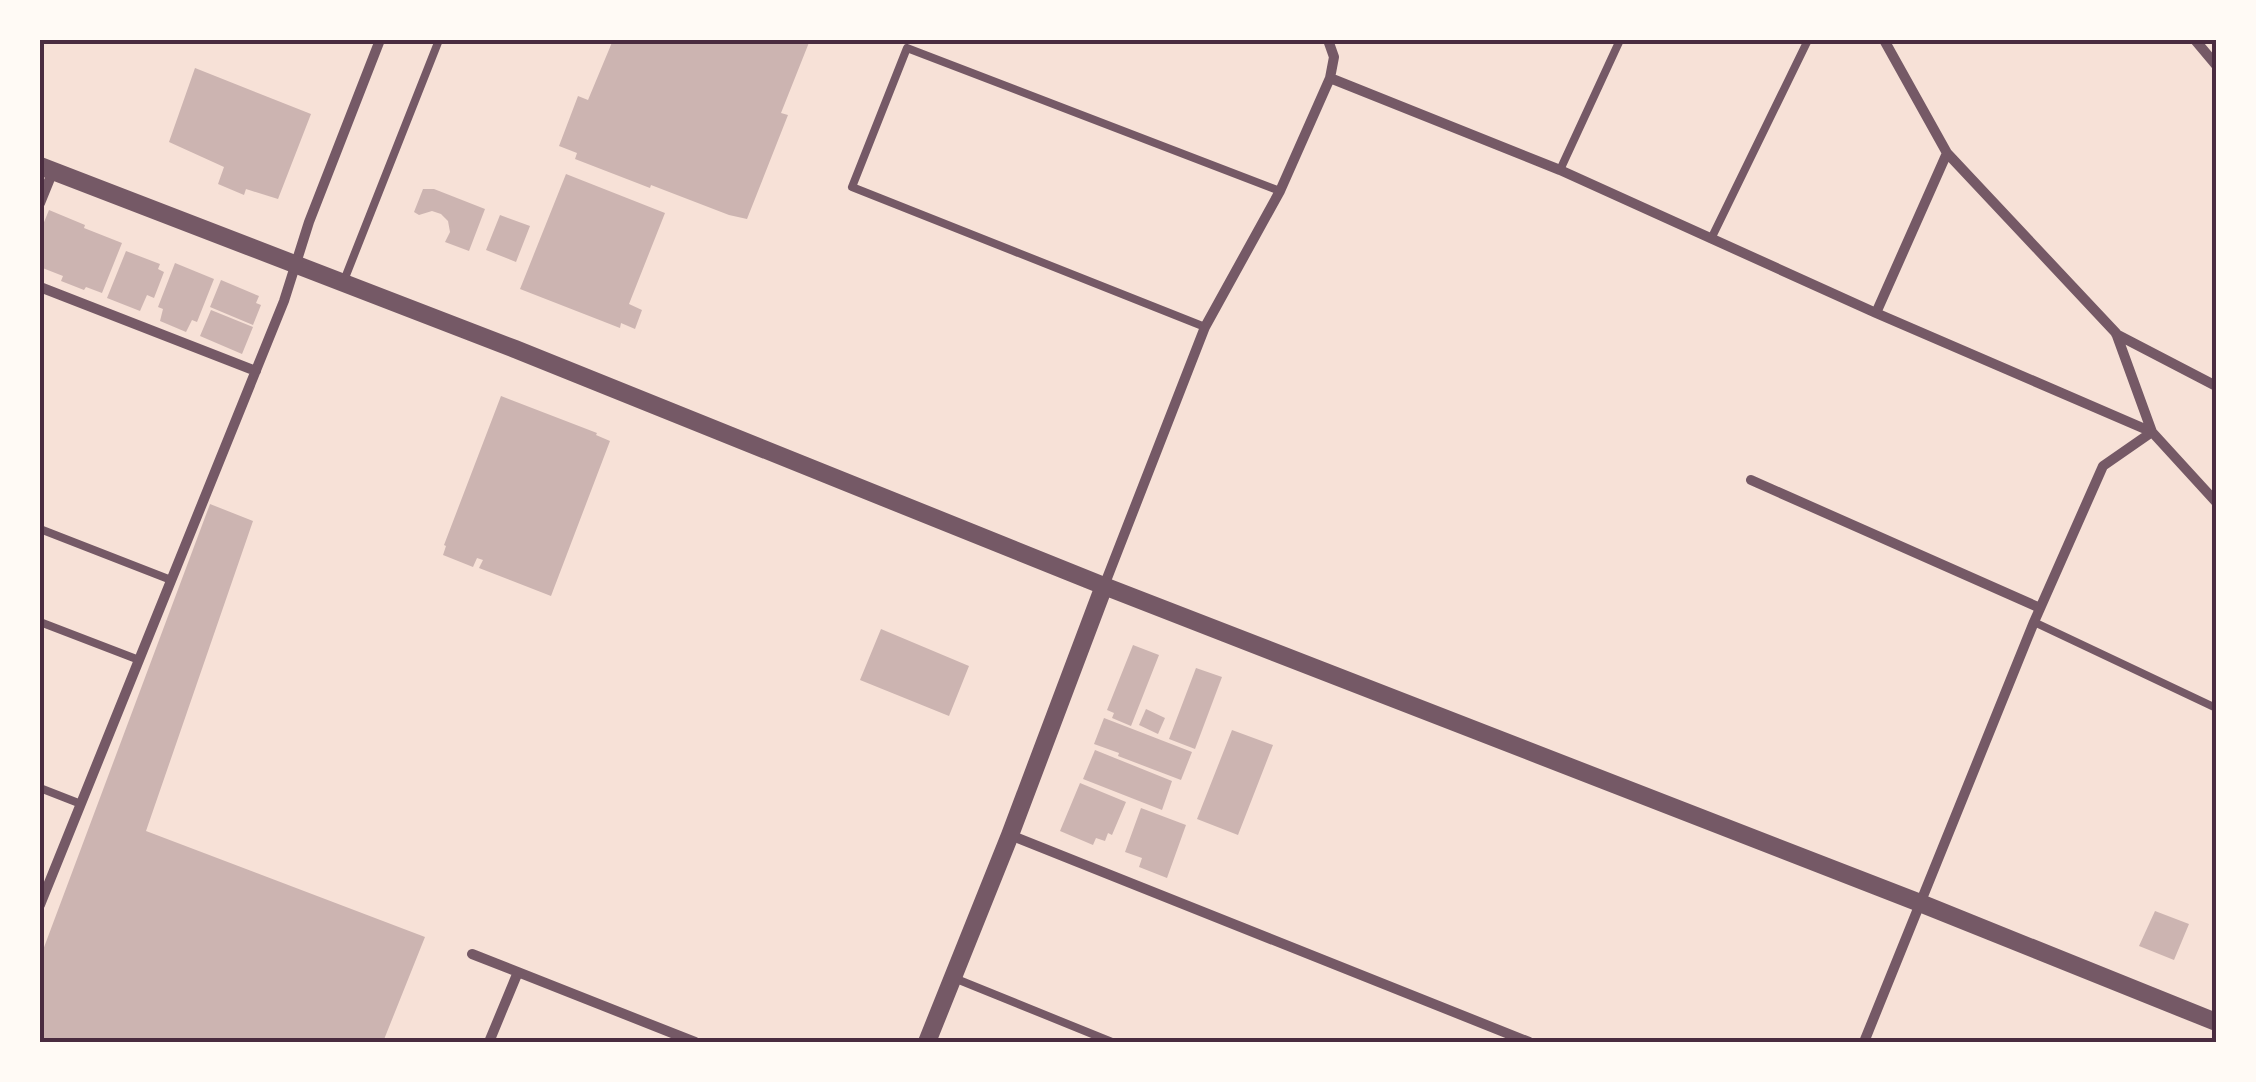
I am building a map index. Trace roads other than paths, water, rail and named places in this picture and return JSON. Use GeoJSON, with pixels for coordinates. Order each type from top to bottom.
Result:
{"type":"FeatureCollection","features":[{"type":"Feature","properties":{"kind":"street"},"geometry":{"type":"LineString","coordinates":[[40,905],[284,301],[309,222],[380,40]]}},
{"type":"Feature","properties":{"kind":"street"},"geometry":{"type":"LineString","coordinates":[[927,1042],[1205,327],[1280,191],[1330,78],[1334,57],[1328,40]]}},
{"type":"Feature","properties":{"kind":"street"},"geometry":{"type":"LineString","coordinates":[[1884,40],[1947,153],[2116,333],[2216,386]]}},
{"type":"Feature","properties":{"kind":"street"},"geometry":{"type":"LineString","coordinates":[[2195,40],[2216,65]]}},
{"type":"Feature","properties":{"kind":"street"},"geometry":{"type":"LineString","coordinates":[[1330,78],[1560,170],[2152,432]]}},
{"type":"Feature","properties":{"kind":"street"},"geometry":{"type":"LineString","coordinates":[[1876,312],[1947,153]]}},
{"type":"Feature","properties":{"kind":"street"},"geometry":{"type":"LineString","coordinates":[[40,202],[46,168],[534,356],[1104,586],[2216,1022]]}},
{"type":"Feature","properties":{"kind":"street"},"geometry":{"type":"LineString","coordinates":[[40,287],[256,371]]}},
{"type":"Feature","properties":{"kind":"street"},"geometry":{"type":"LineString","coordinates":[[2116,333],[2152,432],[2216,502]]}},
{"type":"Feature","properties":{"kind":"street"},"geometry":{"type":"LineString","coordinates":[[1864,1042],[2034,622],[2104,466],[2152,432]]}},
{"type":"Feature","properties":{"kind":"street"},"geometry":{"type":"LineString","coordinates":[[1751,480],[2040,608]]}},
{"type":"Feature","properties":{"kind":"street"},"geometry":{"type":"LineString","coordinates":[[1010,835],[1529,1042]]}},
{"type":"Feature","properties":{"kind":"street"},"geometry":{"type":"LineString","coordinates":[[472,954],[695,1042]]}},
{"type":"Feature","properties":{"kind":"street"},"geometry":{"type":"LineString","coordinates":[[489,1042],[518,972]]}},
{"type":"Feature","properties":{"kind":"lane"},"geometry":{"type":"LineString","coordinates":[[343,284],[439,40]]}},
{"type":"Feature","properties":{"kind":"lane"},"geometry":{"type":"LineString","coordinates":[[1560,170],[1620,40]]}},
{"type":"Feature","properties":{"kind":"lane"},"geometry":{"type":"LineString","coordinates":[[1711,239],[1808,40]]}},
{"type":"Feature","properties":{"kind":"lane"},"geometry":{"type":"LineString","coordinates":[[1205,327],[852,187],[907,48],[1280,191]]}},
{"type":"Feature","properties":{"kind":"lane"},"geometry":{"type":"LineString","coordinates":[[40,529],[171,580]]}},
{"type":"Feature","properties":{"kind":"lane"},"geometry":{"type":"LineString","coordinates":[[40,622],[139,660]]}},
{"type":"Feature","properties":{"kind":"lane"},"geometry":{"type":"LineString","coordinates":[[2034,622],[2216,708]]}},
{"type":"Feature","properties":{"kind":"lane"},"geometry":{"type":"LineString","coordinates":[[40,788],[81,804]]}},
{"type":"Feature","properties":{"kind":"lane"},"geometry":{"type":"LineString","coordinates":[[953,978],[1112,1042]]}}]}
